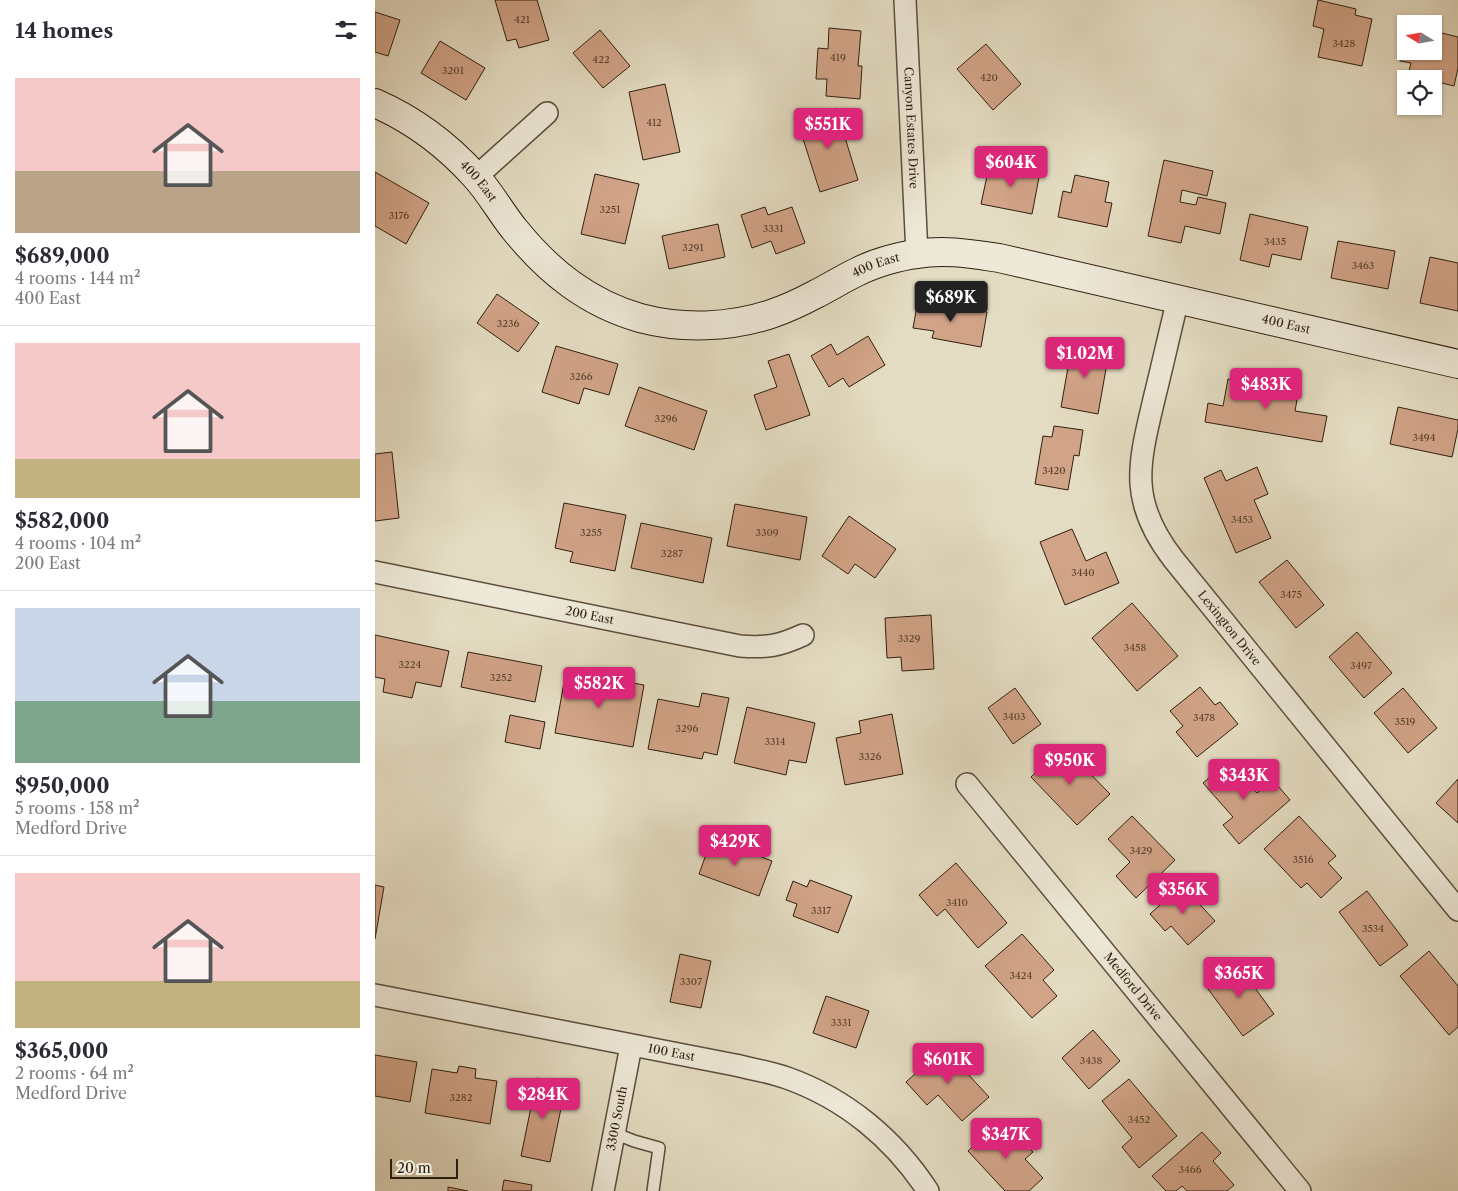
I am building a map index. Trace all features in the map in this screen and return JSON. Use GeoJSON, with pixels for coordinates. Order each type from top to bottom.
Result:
{"type":"FeatureCollection","features":[{"type":"Feature","properties":{"kind":"street","name":"Canyon Estates Drive"},"geometry":{"type":"LineString","coordinates":[[905,0],[917,254]]}},
{"type":"Feature","properties":{"kind":"street","name":"400 East"},"geometry":{"type":"LineString","coordinates":[[375,103],[410,120],[450,150],[476,177],[533,251],[571,286],[592,299],[640,318],[668,323],[722,324],[769,314],[817,293],[860,270],[882,262],[917,254],[951,252],[978,255],[1178,299],[1458,364]]}},
{"type":"Feature","properties":{"kind":"street"},"geometry":{"type":"LineString","coordinates":[[476,177],[547,113]]}},
{"type":"Feature","properties":{"kind":"street","name":"Lexington Drive"},"geometry":{"type":"LineString","coordinates":[[1178,299],[1142,452],[1140,468],[1143,502],[1152,525],[1169,554],[1458,910]]}},
{"type":"Feature","properties":{"kind":"street","name":"200 East"},"geometry":{"type":"LineString","coordinates":[[375,572],[740,646],[762,648],[783,644],[803,635]]}},
{"type":"Feature","properties":{"kind":"street","name":"Medford Drive"},"geometry":{"type":"LineString","coordinates":[[967,784],[1300,1191]]}},
{"type":"Feature","properties":{"kind":"street","name":"100 East"},"geometry":{"type":"LineString","coordinates":[[375,996],[768,1072],[806,1086],[849,1109],[876,1130],[906,1161],[928,1191]]}},
{"type":"Feature","properties":{"kind":"street","name":"3300 South"},"geometry":{"type":"LineString","coordinates":[[603,1191],[631,1046]]}},
{"type":"Feature","properties":{"kind":"lane"},"geometry":{"type":"LineString","coordinates":[[614,1133],[633,1141],[659,1148],[653,1191]]}},
{"type":"Feature","properties":{"kind":"building"},"geometry":{"type":"Polygon","coordinates":[[[495,0],[537,0],[549,40],[519,48],[516,39],[507,41],[495,0]]]}},
{"type":"Feature","properties":{"kind":"building"},"geometry":{"type":"Polygon","coordinates":[[[1318,0],[1356,9],[1355,15],[1372,19],[1362,66],[1318,57],[1324,29],[1313,26],[1318,0]]]}},
{"type":"Feature","properties":{"kind":"building"},"geometry":{"type":"Polygon","coordinates":[[[375,12],[400,20],[388,56],[375,52],[375,12]]]}},
{"type":"Feature","properties":{"kind":"building"},"geometry":{"type":"Polygon","coordinates":[[[829,28],[861,31],[858,66],[862,66],[860,99],[826,96],[827,79],[816,79],[818,48],[828,49],[829,28]]]}},
{"type":"Feature","properties":{"kind":"building"},"geometry":{"type":"Polygon","coordinates":[[[600,30],[630,66],[603,88],[573,53],[600,30]]]}},
{"type":"Feature","properties":{"kind":"building"},"geometry":{"type":"Polygon","coordinates":[[[1443,33],[1458,37],[1458,68],[1454,86],[1442,83],[1442,70],[1409,70],[1411,63],[1400,61],[1443,60],[1443,33]]]}},
{"type":"Feature","properties":{"kind":"building"},"geometry":{"type":"Polygon","coordinates":[[[440,41],[485,68],[466,100],[421,73],[440,41]]]}},
{"type":"Feature","properties":{"kind":"building"},"geometry":{"type":"Polygon","coordinates":[[[986,44],[1021,84],[993,110],[957,69],[986,44]]]}},
{"type":"Feature","properties":{"kind":"building"},"geometry":{"type":"Polygon","coordinates":[[[665,84],[680,152],[643,160],[629,92],[665,84]]]}},
{"type":"Feature","properties":{"kind":"building"},"geometry":{"type":"Polygon","coordinates":[[[836,108],[858,180],[820,192],[797,120],[836,108]]]}},
{"type":"Feature","properties":{"kind":"building"},"geometry":{"type":"Polygon","coordinates":[[[1164,160],[1213,171],[1207,196],[1182,190],[1180,202],[1196,205],[1198,197],[1226,203],[1220,234],[1185,226],[1181,243],[1148,236],[1164,160]]]}},
{"type":"Feature","properties":{"kind":"building"},"geometry":{"type":"Polygon","coordinates":[[[990,162],[1040,172],[1032,214],[981,204],[990,162]]]}},
{"type":"Feature","properties":{"kind":"building"},"geometry":{"type":"Polygon","coordinates":[[[375,172],[429,203],[406,244],[375,226],[375,172]]]}},
{"type":"Feature","properties":{"kind":"building"},"geometry":{"type":"Polygon","coordinates":[[[595,174],[639,184],[625,244],[581,234],[595,174]]]}},
{"type":"Feature","properties":{"kind":"building"},"geometry":{"type":"Polygon","coordinates":[[[1075,175],[1109,182],[1105,202],[1112,203],[1107,227],[1058,217],[1063,191],[1071,193],[1075,175]]]}},
{"type":"Feature","properties":{"kind":"building"},"geometry":{"type":"Polygon","coordinates":[[[765,207],[768,215],[792,207],[805,243],[776,254],[771,241],[752,248],[741,215],[765,207]]]}},
{"type":"Feature","properties":{"kind":"building"},"geometry":{"type":"Polygon","coordinates":[[[1250,214],[1308,227],[1301,260],[1272,254],[1269,267],[1240,260],[1250,214]]]}},
{"type":"Feature","properties":{"kind":"building"},"geometry":{"type":"Polygon","coordinates":[[[718,224],[725,257],[669,269],[662,236],[718,224]]]}},
{"type":"Feature","properties":{"kind":"building"},"geometry":{"type":"Polygon","coordinates":[[[1338,241],[1395,251],[1388,289],[1331,278],[1338,241]]]}},
{"type":"Feature","properties":{"kind":"building"},"geometry":{"type":"Polygon","coordinates":[[[1430,257],[1458,263],[1458,311],[1420,303],[1430,257]]]}},
{"type":"Feature","properties":{"kind":"building"},"geometry":{"type":"Polygon","coordinates":[[[497,294],[539,323],[518,352],[477,323],[497,294]]]}},
{"type":"Feature","properties":{"kind":"building"},"geometry":{"type":"Polygon","coordinates":[[[918,300],[987,312],[981,347],[932,338],[934,331],[913,328],[918,300]]]}},
{"type":"Feature","properties":{"kind":"building"},"geometry":{"type":"Polygon","coordinates":[[[868,336],[885,365],[849,387],[843,378],[829,387],[811,356],[831,344],[837,355],[868,336]]]}},
{"type":"Feature","properties":{"kind":"building"},"geometry":{"type":"Polygon","coordinates":[[[1072,345],[1109,352],[1098,414],[1061,407],[1072,345]]]}},
{"type":"Feature","properties":{"kind":"building"},"geometry":{"type":"Polygon","coordinates":[[[556,346],[618,364],[609,395],[584,388],[579,404],[542,392],[556,346]]]}},
{"type":"Feature","properties":{"kind":"building"},"geometry":{"type":"Polygon","coordinates":[[[789,354],[810,415],[766,430],[754,395],[777,387],[768,361],[789,354]]]}},
{"type":"Feature","properties":{"kind":"building"},"geometry":{"type":"Polygon","coordinates":[[[1259,375],[1292,381],[1290,398],[1297,400],[1295,411],[1327,416],[1322,442],[1205,422],[1208,403],[1223,406],[1228,379],[1257,384],[1259,375]]]}},
{"type":"Feature","properties":{"kind":"building"},"geometry":{"type":"Polygon","coordinates":[[[639,387],[707,411],[694,450],[625,426],[639,387]]]}},
{"type":"Feature","properties":{"kind":"building"},"geometry":{"type":"Polygon","coordinates":[[[1398,407],[1458,420],[1452,457],[1390,444],[1398,407]]]}},
{"type":"Feature","properties":{"kind":"building"},"geometry":{"type":"Polygon","coordinates":[[[1054,426],[1083,430],[1079,456],[1074,455],[1068,490],[1035,484],[1043,436],[1052,437],[1054,426]]]}},
{"type":"Feature","properties":{"kind":"building"},"geometry":{"type":"Polygon","coordinates":[[[392,452],[399,518],[375,521],[375,454],[392,452]]]}},
{"type":"Feature","properties":{"kind":"building"},"geometry":{"type":"Polygon","coordinates":[[[1257,467],[1268,494],[1254,500],[1271,538],[1236,553],[1204,478],[1221,470],[1226,481],[1257,467]]]}},
{"type":"Feature","properties":{"kind":"building"},"geometry":{"type":"Polygon","coordinates":[[[564,503],[626,515],[615,571],[570,562],[573,552],[555,548],[564,503]]]}},
{"type":"Feature","properties":{"kind":"building"},"geometry":{"type":"Polygon","coordinates":[[[735,504],[807,517],[800,560],[727,546],[735,504]]]}},
{"type":"Feature","properties":{"kind":"building"},"geometry":{"type":"Polygon","coordinates":[[[849,516],[896,549],[875,578],[855,564],[848,574],[822,556],[849,516]]]}},
{"type":"Feature","properties":{"kind":"building"},"geometry":{"type":"Polygon","coordinates":[[[641,523],[712,538],[703,583],[631,568],[641,523]]]}},
{"type":"Feature","properties":{"kind":"building"},"geometry":{"type":"Polygon","coordinates":[[[1072,529],[1086,561],[1106,552],[1119,583],[1065,605],[1040,542],[1072,529]]]}},
{"type":"Feature","properties":{"kind":"building"},"geometry":{"type":"Polygon","coordinates":[[[1287,560],[1324,605],[1296,628],[1259,582],[1287,560]]]}},
{"type":"Feature","properties":{"kind":"building"},"geometry":{"type":"Polygon","coordinates":[[[1132,603],[1178,656],[1137,691],[1092,638],[1132,603]]]}},
{"type":"Feature","properties":{"kind":"building"},"geometry":{"type":"Polygon","coordinates":[[[931,615],[934,669],[902,671],[901,657],[887,658],[885,618],[931,615]]]}},
{"type":"Feature","properties":{"kind":"building"},"geometry":{"type":"Polygon","coordinates":[[[1357,632],[1392,673],[1364,698],[1329,657],[1357,632]]]}},
{"type":"Feature","properties":{"kind":"building"},"geometry":{"type":"Polygon","coordinates":[[[375,635],[449,651],[441,687],[416,682],[412,698],[383,692],[385,679],[375,677],[375,635]]]}},
{"type":"Feature","properties":{"kind":"building"},"geometry":{"type":"Polygon","coordinates":[[[468,652],[542,666],[535,702],[461,687],[468,652]]]}},
{"type":"Feature","properties":{"kind":"building"},"geometry":{"type":"Polygon","coordinates":[[[566,671],[644,685],[633,747],[555,733],[566,671]]]}},
{"type":"Feature","properties":{"kind":"building"},"geometry":{"type":"Polygon","coordinates":[[[1200,687],[1215,705],[1220,702],[1238,724],[1197,757],[1176,732],[1183,726],[1170,711],[1200,687]]]}},
{"type":"Feature","properties":{"kind":"building"},"geometry":{"type":"Polygon","coordinates":[[[1015,688],[1041,724],[1013,744],[988,708],[1015,688]]]}},
{"type":"Feature","properties":{"kind":"building"},"geometry":{"type":"Polygon","coordinates":[[[1403,688],[1437,728],[1408,753],[1374,713],[1403,688]]]}},
{"type":"Feature","properties":{"kind":"building"},"geometry":{"type":"Polygon","coordinates":[[[702,693],[729,698],[717,755],[704,752],[702,759],[648,749],[658,699],[699,707],[702,693]]]}},
{"type":"Feature","properties":{"kind":"building"},"geometry":{"type":"Polygon","coordinates":[[[747,707],[815,723],[806,763],[789,760],[786,775],[734,763],[747,707]]]}},
{"type":"Feature","properties":{"kind":"building"},"geometry":{"type":"Polygon","coordinates":[[[892,714],[903,774],[845,785],[836,738],[861,733],[859,721],[892,714]]]}},
{"type":"Feature","properties":{"kind":"building"},"geometry":{"type":"Polygon","coordinates":[[[510,715],[545,722],[540,749],[505,742],[510,715]]]}},
{"type":"Feature","properties":{"kind":"building"},"geometry":{"type":"Polygon","coordinates":[[[1063,746],[1110,794],[1077,825],[1031,777],[1063,746]]]}},
{"type":"Feature","properties":{"kind":"building"},"geometry":{"type":"Polygon","coordinates":[[[1230,760],[1257,793],[1273,780],[1290,800],[1239,844],[1223,825],[1233,817],[1203,783],[1230,760]]]}},
{"type":"Feature","properties":{"kind":"building"},"geometry":{"type":"Polygon","coordinates":[[[1458,779],[1458,823],[1436,803],[1458,779]]]}},
{"type":"Feature","properties":{"kind":"building"},"geometry":{"type":"Polygon","coordinates":[[[1132,816],[1175,860],[1136,898],[1116,876],[1130,862],[1108,839],[1132,816]]]}},
{"type":"Feature","properties":{"kind":"building"},"geometry":{"type":"Polygon","coordinates":[[[1299,816],[1336,856],[1328,863],[1342,878],[1321,898],[1307,883],[1301,888],[1264,849],[1299,816]]]}},
{"type":"Feature","properties":{"kind":"building"},"geometry":{"type":"Polygon","coordinates":[[[712,838],[772,861],[759,896],[699,874],[712,838]]]}},
{"type":"Feature","properties":{"kind":"building"},"geometry":{"type":"Polygon","coordinates":[[[956,863],[1007,923],[978,948],[945,909],[937,916],[919,895],[956,863]]]}},
{"type":"Feature","properties":{"kind":"building"},"geometry":{"type":"Polygon","coordinates":[[[810,880],[852,896],[838,933],[793,916],[797,904],[786,900],[793,881],[807,887],[810,880]]]}},
{"type":"Feature","properties":{"kind":"building"},"geometry":{"type":"Polygon","coordinates":[[[375,885],[384,887],[375,939],[375,885]]]}},
{"type":"Feature","properties":{"kind":"building"},"geometry":{"type":"Polygon","coordinates":[[[1182,885],[1215,921],[1188,945],[1171,926],[1165,931],[1150,914],[1182,885]]]}},
{"type":"Feature","properties":{"kind":"building"},"geometry":{"type":"Polygon","coordinates":[[[1367,891],[1408,945],[1380,966],[1339,912],[1367,891]]]}},
{"type":"Feature","properties":{"kind":"building"},"geometry":{"type":"Polygon","coordinates":[[[1022,934],[1054,970],[1043,980],[1057,996],[1032,1018],[985,966],[1022,934]]]}},
{"type":"Feature","properties":{"kind":"building"},"geometry":{"type":"Polygon","coordinates":[[[1429,951],[1458,986],[1458,1027],[1449,1035],[1400,976],[1429,951]]]}},
{"type":"Feature","properties":{"kind":"building"},"geometry":{"type":"Polygon","coordinates":[[[680,954],[711,961],[701,1008],[670,1002],[680,954]]]}},
{"type":"Feature","properties":{"kind":"building"},"geometry":{"type":"Polygon","coordinates":[[[1236,962],[1274,1014],[1243,1036],[1205,985],[1236,962]]]}},
{"type":"Feature","properties":{"kind":"building"},"geometry":{"type":"Polygon","coordinates":[[[826,996],[869,1011],[856,1048],[813,1033],[826,996]]]}},
{"type":"Feature","properties":{"kind":"building"},"geometry":{"type":"Polygon","coordinates":[[[1093,1030],[1120,1061],[1089,1089],[1062,1058],[1093,1030]]]}},
{"type":"Feature","properties":{"kind":"building"},"geometry":{"type":"Polygon","coordinates":[[[944,1048],[989,1097],[962,1121],[938,1095],[927,1105],[906,1082],[944,1048]]]}},
{"type":"Feature","properties":{"kind":"building"},"geometry":{"type":"Polygon","coordinates":[[[375,1055],[417,1062],[410,1102],[375,1096],[375,1055]]]}},
{"type":"Feature","properties":{"kind":"building"},"geometry":{"type":"Polygon","coordinates":[[[459,1066],[476,1069],[475,1078],[497,1081],[490,1124],[425,1113],[432,1069],[457,1073],[459,1066]]]}},
{"type":"Feature","properties":{"kind":"building"},"geometry":{"type":"Polygon","coordinates":[[[537,1078],[566,1084],[550,1162],[521,1156],[537,1078]]]}},
{"type":"Feature","properties":{"kind":"building"},"geometry":{"type":"Polygon","coordinates":[[[1129,1079],[1177,1136],[1139,1168],[1122,1147],[1132,1138],[1102,1101],[1129,1079]]]}},
{"type":"Feature","properties":{"kind":"building"},"geometry":{"type":"Polygon","coordinates":[[[996,1124],[1007,1135],[1012,1131],[1033,1152],[1025,1159],[1043,1178],[1029,1191],[1005,1191],[968,1151],[996,1124]]]}},
{"type":"Feature","properties":{"kind":"building"},"geometry":{"type":"Polygon","coordinates":[[[1202,1132],[1221,1153],[1213,1161],[1234,1185],[1227,1191],[1187,1191],[1182,1186],[1176,1191],[1166,1191],[1152,1176],[1202,1132]]]}},
{"type":"Feature","properties":{"kind":"building"},"geometry":{"type":"Polygon","coordinates":[[[504,1180],[532,1185],[531,1191],[502,1191],[504,1180]]]}},
{"type":"Feature","properties":{"kind":"building"},"geometry":{"type":"Polygon","coordinates":[[[448,1187],[468,1191],[448,1191],[448,1187]]]}}]}
